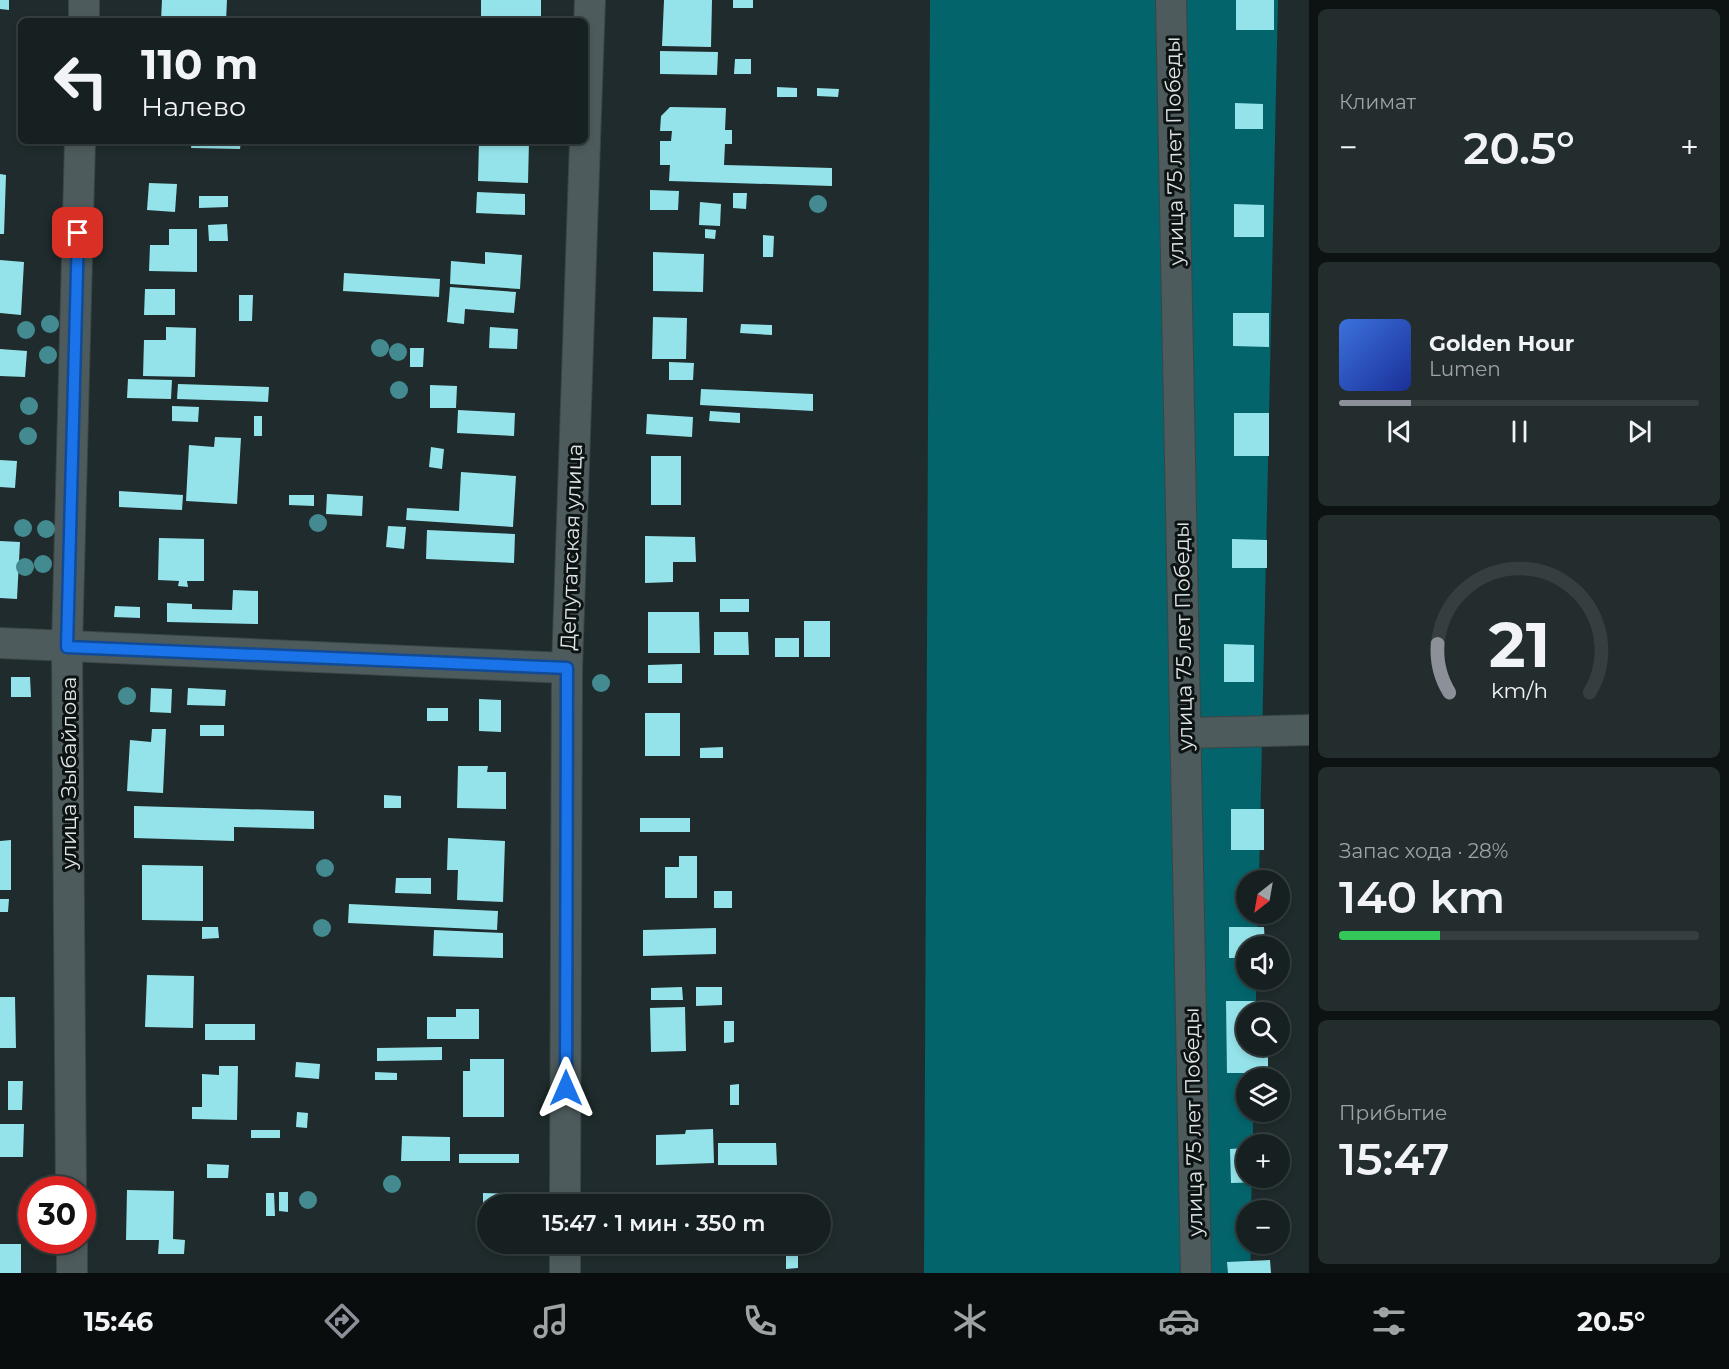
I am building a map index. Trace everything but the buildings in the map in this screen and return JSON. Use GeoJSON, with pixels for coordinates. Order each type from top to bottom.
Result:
{"type":"FeatureCollection","features":[{"type":"Feature","properties":{"kind":"street"},"geometry":{"type":"LineString","coordinates":[[84,0],[84,18]]}},
{"type":"Feature","properties":{"kind":"street","name":"Депутатская улица"},"geometry":{"type":"LineString","coordinates":[[588,56],[590,0]]}},
{"type":"Feature","properties":{"kind":"street","name":"улица 75 лет Победы"},"geometry":{"type":"LineString","coordinates":[[1171,0],[1196,1273]]}},
{"type":"Feature","properties":{"kind":"street","name":"улица Зыбайлова"},"geometry":{"type":"LineString","coordinates":[[71,1176],[67,647],[80,144]]}},
{"type":"Feature","properties":{"kind":"street","name":"Депутатская улица"},"geometry":{"type":"LineString","coordinates":[[565,1194],[567,668],[585,144]]}},
{"type":"Feature","properties":{"kind":"street"},"geometry":{"type":"LineString","coordinates":[[0,644],[567,668]]}},
{"type":"Feature","properties":{"kind":"street"},"geometry":{"type":"LineString","coordinates":[[1185,733],[1309,730]]}},
{"type":"Feature","properties":{"kind":"street"},"geometry":{"type":"LineString","coordinates":[[72,1254],[72,1273]]}},
{"type":"Feature","properties":{"kind":"street"},"geometry":{"type":"LineString","coordinates":[[565,1254],[565,1273]]}},
{"type":"Feature","properties":{"kind":"shaded area"},"geometry":{"type":"Polygon","coordinates":[[[930,0],[1278,0],[1259,870],[1236,870],[1236,924],[1258,924],[1257,936],[1236,936],[1236,990],[1256,990],[1256,1002],[1236,1002],[1236,1056],[1255,1056],[1254,1068],[1236,1068],[1236,1122],[1253,1122],[1253,1134],[1236,1134],[1236,1188],[1252,1188],[1251,1200],[1236,1200],[1236,1254],[1251,1254],[1250,1273],[924,1273],[930,0]]]}},
{"type":"Feature","properties":{"kind":"route"},"geometry":{"type":"LineString","coordinates":[[78,233],[67,647],[567,668],[566,1088]]}}]}
